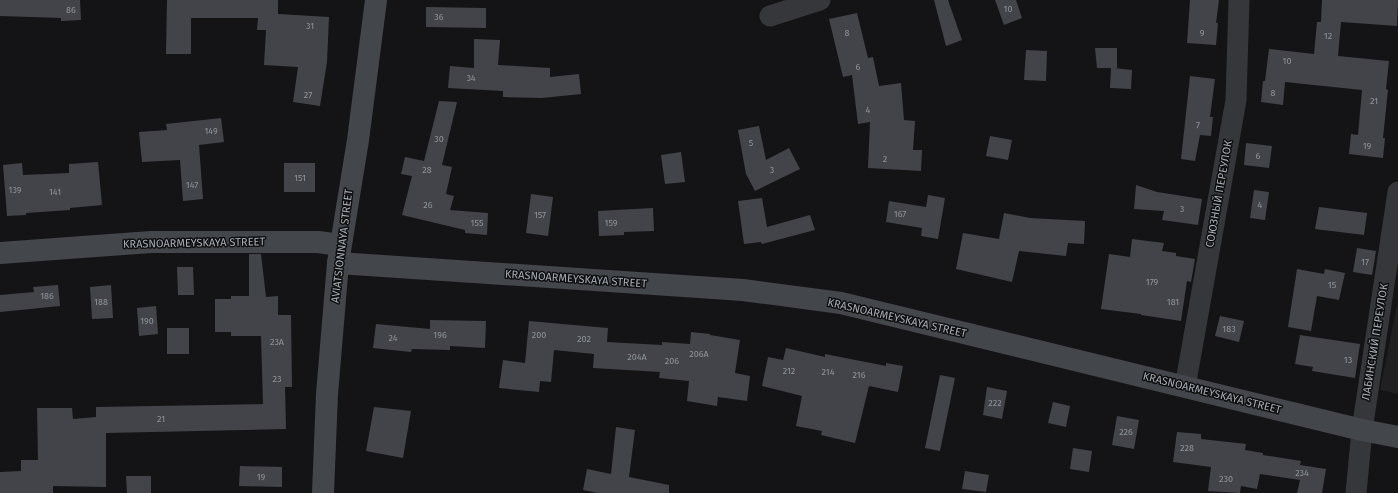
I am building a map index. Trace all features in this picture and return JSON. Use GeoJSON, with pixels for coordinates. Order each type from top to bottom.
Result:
{"type":"FeatureCollection","features":[{"type":"Feature","properties":{"kind":"street","name":"AVIATSIONNAYA STREET"},"geometry":{"type":"LineString","coordinates":[[323,493],[327,394],[339,254],[358,140],[376,0]]}},
{"type":"Feature","properties":{"kind":"street"},"geometry":{"type":"LineString","coordinates":[[770,16],[820,0]]}},
{"type":"Feature","properties":{"kind":"street","name":"СОЮЗНЫЙ ПЕРЕУЛОК"},"geometry":{"type":"LineString","coordinates":[[1185,387],[1236,100],[1239,0]]}},
{"type":"Feature","properties":{"kind":"street","name":"ЛАБИНСКИЙ ПЕРЕУЛОК"},"geometry":{"type":"LineString","coordinates":[[1356,493],[1362,430],[1398,192]]}},
{"type":"Feature","properties":{"kind":"street","name":"KRASNOARMEYSKAYA STREET"},"geometry":{"type":"LineString","coordinates":[[0,253],[151,242],[318,242],[339,254],[743,290],[841,303],[1362,430],[1398,437]]}},
{"type":"Feature","properties":{"kind":"shaded area"},"geometry":{"type":"Polygon","coordinates":[[[1398,300],[1398,394],[1380,390],[1398,300]]]}},
{"type":"Feature","properties":{"kind":"building"},"geometry":{"type":"Polygon","coordinates":[[[0,0],[80,0],[81,20],[61,21],[61,18],[0,16],[0,0]]]}},
{"type":"Feature","properties":{"kind":"building"},"geometry":{"type":"Polygon","coordinates":[[[167,0],[278,0],[278,14],[329,17],[327,62],[320,106],[293,102],[298,67],[264,65],[266,30],[257,30],[258,18],[191,18],[191,54],[166,54],[167,0]]]}},
{"type":"Feature","properties":{"kind":"building"},"geometry":{"type":"Polygon","coordinates":[[[934,0],[948,0],[962,40],[946,46],[934,0]]]}},
{"type":"Feature","properties":{"kind":"building"},"geometry":{"type":"Polygon","coordinates":[[[995,0],[1016,0],[1022,18],[1004,25],[995,0]]]}},
{"type":"Feature","properties":{"kind":"building"},"geometry":{"type":"Polygon","coordinates":[[[1190,0],[1219,0],[1216,23],[1218,23],[1216,45],[1187,43],[1190,0]]]}},
{"type":"Feature","properties":{"kind":"building"},"geometry":{"type":"Polygon","coordinates":[[[1322,0],[1398,0],[1397,26],[1341,22],[1338,56],[1389,61],[1386,89],[1388,90],[1383,138],[1385,138],[1383,158],[1349,154],[1351,134],[1358,135],[1362,90],[1285,82],[1283,105],[1261,102],[1269,49],[1314,54],[1317,22],[1321,22],[1322,0]]]}},
{"type":"Feature","properties":{"kind":"building"},"geometry":{"type":"Polygon","coordinates":[[[426,7],[486,8],[486,28],[426,27],[426,7]]]}},
{"type":"Feature","properties":{"kind":"building"},"geometry":{"type":"Polygon","coordinates":[[[857,13],[868,58],[873,57],[879,86],[901,83],[904,120],[915,121],[913,150],[922,150],[921,171],[868,168],[870,122],[858,124],[852,75],[843,77],[829,19],[857,13]]]}},
{"type":"Feature","properties":{"kind":"building"},"geometry":{"type":"Polygon","coordinates":[[[474,39],[500,40],[498,65],[550,68],[550,77],[579,74],[581,94],[542,98],[503,97],[503,91],[448,88],[450,66],[474,68],[474,39]]]}},
{"type":"Feature","properties":{"kind":"building"},"geometry":{"type":"Polygon","coordinates":[[[1095,48],[1117,48],[1117,68],[1114,68],[1132,70],[1131,89],[1110,88],[1111,68],[1097,68],[1095,48]]]}},
{"type":"Feature","properties":{"kind":"building"},"geometry":{"type":"Polygon","coordinates":[[[1026,50],[1047,51],[1046,81],[1024,80],[1026,50]]]}},
{"type":"Feature","properties":{"kind":"building"},"geometry":{"type":"Polygon","coordinates":[[[1190,76],[1215,79],[1210,117],[1213,117],[1211,136],[1200,135],[1195,161],[1181,159],[1190,76]]]}},
{"type":"Feature","properties":{"kind":"building"},"geometry":{"type":"Polygon","coordinates":[[[439,101],[457,102],[442,165],[452,167],[446,194],[454,196],[450,210],[488,213],[487,235],[465,233],[465,230],[402,215],[412,176],[401,174],[405,157],[424,161],[439,101]]]}},
{"type":"Feature","properties":{"kind":"building"},"geometry":{"type":"Polygon","coordinates":[[[221,118],[224,142],[199,145],[203,199],[183,201],[180,160],[142,162],[139,132],[167,130],[166,124],[221,118]]]}},
{"type":"Feature","properties":{"kind":"building"},"geometry":{"type":"Polygon","coordinates":[[[759,126],[766,160],[789,148],[800,169],[755,191],[746,174],[738,130],[759,126]]]}},
{"type":"Feature","properties":{"kind":"building"},"geometry":{"type":"Polygon","coordinates":[[[990,136],[1012,140],[1008,160],[986,156],[990,136]]]}},
{"type":"Feature","properties":{"kind":"building"},"geometry":{"type":"Polygon","coordinates":[[[1246,143],[1272,146],[1269,168],[1244,165],[1246,143]]]}},
{"type":"Feature","properties":{"kind":"building"},"geometry":{"type":"Polygon","coordinates":[[[681,152],[685,182],[665,184],[661,155],[681,152]]]}},
{"type":"Feature","properties":{"kind":"building"},"geometry":{"type":"Polygon","coordinates":[[[98,162],[102,205],[70,208],[70,210],[7,216],[3,165],[22,163],[23,175],[69,173],[69,164],[98,162]]]}},
{"type":"Feature","properties":{"kind":"building"},"geometry":{"type":"Polygon","coordinates":[[[284,163],[315,163],[315,192],[284,192],[284,163]]]}},
{"type":"Feature","properties":{"kind":"building"},"geometry":{"type":"Polygon","coordinates":[[[1136,185],[1157,192],[1202,199],[1198,225],[1162,220],[1164,211],[1134,209],[1136,185]]]}},
{"type":"Feature","properties":{"kind":"building"},"geometry":{"type":"Polygon","coordinates":[[[1254,190],[1269,192],[1265,220],[1250,218],[1254,190]]]}},
{"type":"Feature","properties":{"kind":"building"},"geometry":{"type":"Polygon","coordinates":[[[531,194],[553,197],[548,236],[526,233],[531,194]]]}},
{"type":"Feature","properties":{"kind":"building"},"geometry":{"type":"Polygon","coordinates":[[[928,195],[945,198],[938,239],[921,236],[922,228],[886,222],[889,201],[926,207],[928,195]]]}},
{"type":"Feature","properties":{"kind":"building"},"geometry":{"type":"Polygon","coordinates":[[[762,198],[767,227],[810,215],[815,230],[762,244],[761,242],[744,244],[738,201],[762,198]]]}},
{"type":"Feature","properties":{"kind":"building"},"geometry":{"type":"Polygon","coordinates":[[[1319,207],[1367,213],[1364,235],[1315,229],[1319,207]]]}},
{"type":"Feature","properties":{"kind":"building"},"geometry":{"type":"Polygon","coordinates":[[[653,208],[654,231],[624,232],[624,235],[599,236],[598,211],[653,208]]]}},
{"type":"Feature","properties":{"kind":"building"},"geometry":{"type":"Polygon","coordinates":[[[1004,213],[1030,218],[1085,221],[1084,244],[1068,243],[1066,256],[1019,251],[1012,282],[956,269],[963,233],[999,239],[1004,213]]]}},
{"type":"Feature","properties":{"kind":"building"},"geometry":{"type":"Polygon","coordinates":[[[1132,239],[1164,243],[1162,251],[1176,253],[1176,256],[1195,259],[1191,282],[1187,281],[1181,321],[1101,309],[1109,254],[1130,257],[1132,239]]]}},
{"type":"Feature","properties":{"kind":"building"},"geometry":{"type":"Polygon","coordinates":[[[1357,248],[1376,251],[1372,275],[1353,272],[1357,248]]]}},
{"type":"Feature","properties":{"kind":"building"},"geometry":{"type":"Polygon","coordinates":[[[249,254],[261,254],[266,297],[278,296],[278,315],[291,315],[292,387],[285,387],[286,429],[106,433],[106,487],[53,486],[53,493],[0,493],[0,472],[21,471],[21,460],[38,460],[37,408],[72,408],[73,419],[96,417],[96,407],[263,404],[261,336],[231,336],[231,332],[215,332],[215,299],[231,299],[231,296],[249,296],[249,254]]]}},
{"type":"Feature","properties":{"kind":"building"},"geometry":{"type":"Polygon","coordinates":[[[177,267],[193,267],[194,295],[178,295],[177,267]]]}},
{"type":"Feature","properties":{"kind":"building"},"geometry":{"type":"Polygon","coordinates":[[[1297,269],[1324,274],[1325,269],[1345,273],[1339,300],[1317,296],[1311,331],[1288,327],[1297,269]]]}},
{"type":"Feature","properties":{"kind":"building"},"geometry":{"type":"Polygon","coordinates":[[[58,285],[60,306],[0,312],[0,295],[34,292],[33,287],[58,285]]]}},
{"type":"Feature","properties":{"kind":"building"},"geometry":{"type":"Polygon","coordinates":[[[111,285],[113,318],[92,319],[90,287],[111,285]]]}},
{"type":"Feature","properties":{"kind":"building"},"geometry":{"type":"Polygon","coordinates":[[[156,306],[158,334],[139,336],[137,308],[156,306]]]}},
{"type":"Feature","properties":{"kind":"building"},"geometry":{"type":"Polygon","coordinates":[[[1220,316],[1244,321],[1239,342],[1215,336],[1220,316]]]}},
{"type":"Feature","properties":{"kind":"building"},"geometry":{"type":"Polygon","coordinates":[[[430,320],[486,321],[485,348],[450,346],[450,350],[412,349],[411,352],[373,348],[376,324],[430,329],[430,320]]]}},
{"type":"Feature","properties":{"kind":"building"},"geometry":{"type":"Polygon","coordinates":[[[529,321],[608,328],[607,342],[662,345],[662,342],[690,344],[691,332],[740,340],[735,373],[750,376],[747,401],[718,397],[717,406],[687,401],[689,381],[659,378],[660,372],[593,368],[594,354],[554,350],[551,382],[540,381],[539,392],[499,388],[503,360],[525,363],[529,321]]]}},
{"type":"Feature","properties":{"kind":"building"},"geometry":{"type":"Polygon","coordinates":[[[167,328],[189,328],[189,354],[167,354],[167,328]]]}},
{"type":"Feature","properties":{"kind":"building"},"geometry":{"type":"Polygon","coordinates":[[[1300,335],[1360,344],[1355,378],[1312,371],[1313,367],[1295,364],[1300,335]]]}},
{"type":"Feature","properties":{"kind":"building"},"geometry":{"type":"Polygon","coordinates":[[[786,348],[825,357],[825,354],[886,366],[886,363],[903,366],[898,392],[869,386],[855,443],[821,435],[822,431],[796,426],[802,396],[762,386],[768,357],[783,360],[786,348]]]}},
{"type":"Feature","properties":{"kind":"building"},"geometry":{"type":"Polygon","coordinates":[[[940,375],[955,378],[940,451],[925,448],[940,375]]]}},
{"type":"Feature","properties":{"kind":"building"},"geometry":{"type":"Polygon","coordinates":[[[987,387],[1007,391],[1002,419],[983,415],[987,387]]]}},
{"type":"Feature","properties":{"kind":"building"},"geometry":{"type":"Polygon","coordinates":[[[1053,402],[1070,406],[1066,427],[1048,423],[1053,402]]]}},
{"type":"Feature","properties":{"kind":"building"},"geometry":{"type":"Polygon","coordinates":[[[374,407],[411,411],[403,458],[366,451],[374,407]]]}},
{"type":"Feature","properties":{"kind":"building"},"geometry":{"type":"Polygon","coordinates":[[[1117,416],[1139,420],[1134,449],[1112,445],[1117,416]]]}},
{"type":"Feature","properties":{"kind":"building"},"geometry":{"type":"Polygon","coordinates":[[[616,427],[635,430],[629,477],[669,485],[669,493],[598,493],[583,490],[587,469],[611,474],[616,427]]]}},
{"type":"Feature","properties":{"kind":"building"},"geometry":{"type":"Polygon","coordinates":[[[1177,432],[1201,434],[1201,439],[1246,444],[1245,450],[1263,453],[1263,455],[1301,461],[1300,465],[1326,469],[1322,493],[1297,493],[1300,480],[1260,474],[1257,489],[1241,486],[1240,493],[1208,491],[1211,467],[1173,462],[1177,432]]]}},
{"type":"Feature","properties":{"kind":"building"},"geometry":{"type":"Polygon","coordinates":[[[1073,448],[1092,451],[1089,472],[1070,469],[1073,448]]]}},
{"type":"Feature","properties":{"kind":"building"},"geometry":{"type":"Polygon","coordinates":[[[240,466],[282,467],[282,487],[239,486],[240,466]]]}},
{"type":"Feature","properties":{"kind":"building"},"geometry":{"type":"Polygon","coordinates":[[[965,471],[989,475],[986,492],[962,489],[965,471]]]}},
{"type":"Feature","properties":{"kind":"building"},"geometry":{"type":"Polygon","coordinates":[[[126,476],[151,476],[151,493],[127,493],[126,476]]]}}]}
